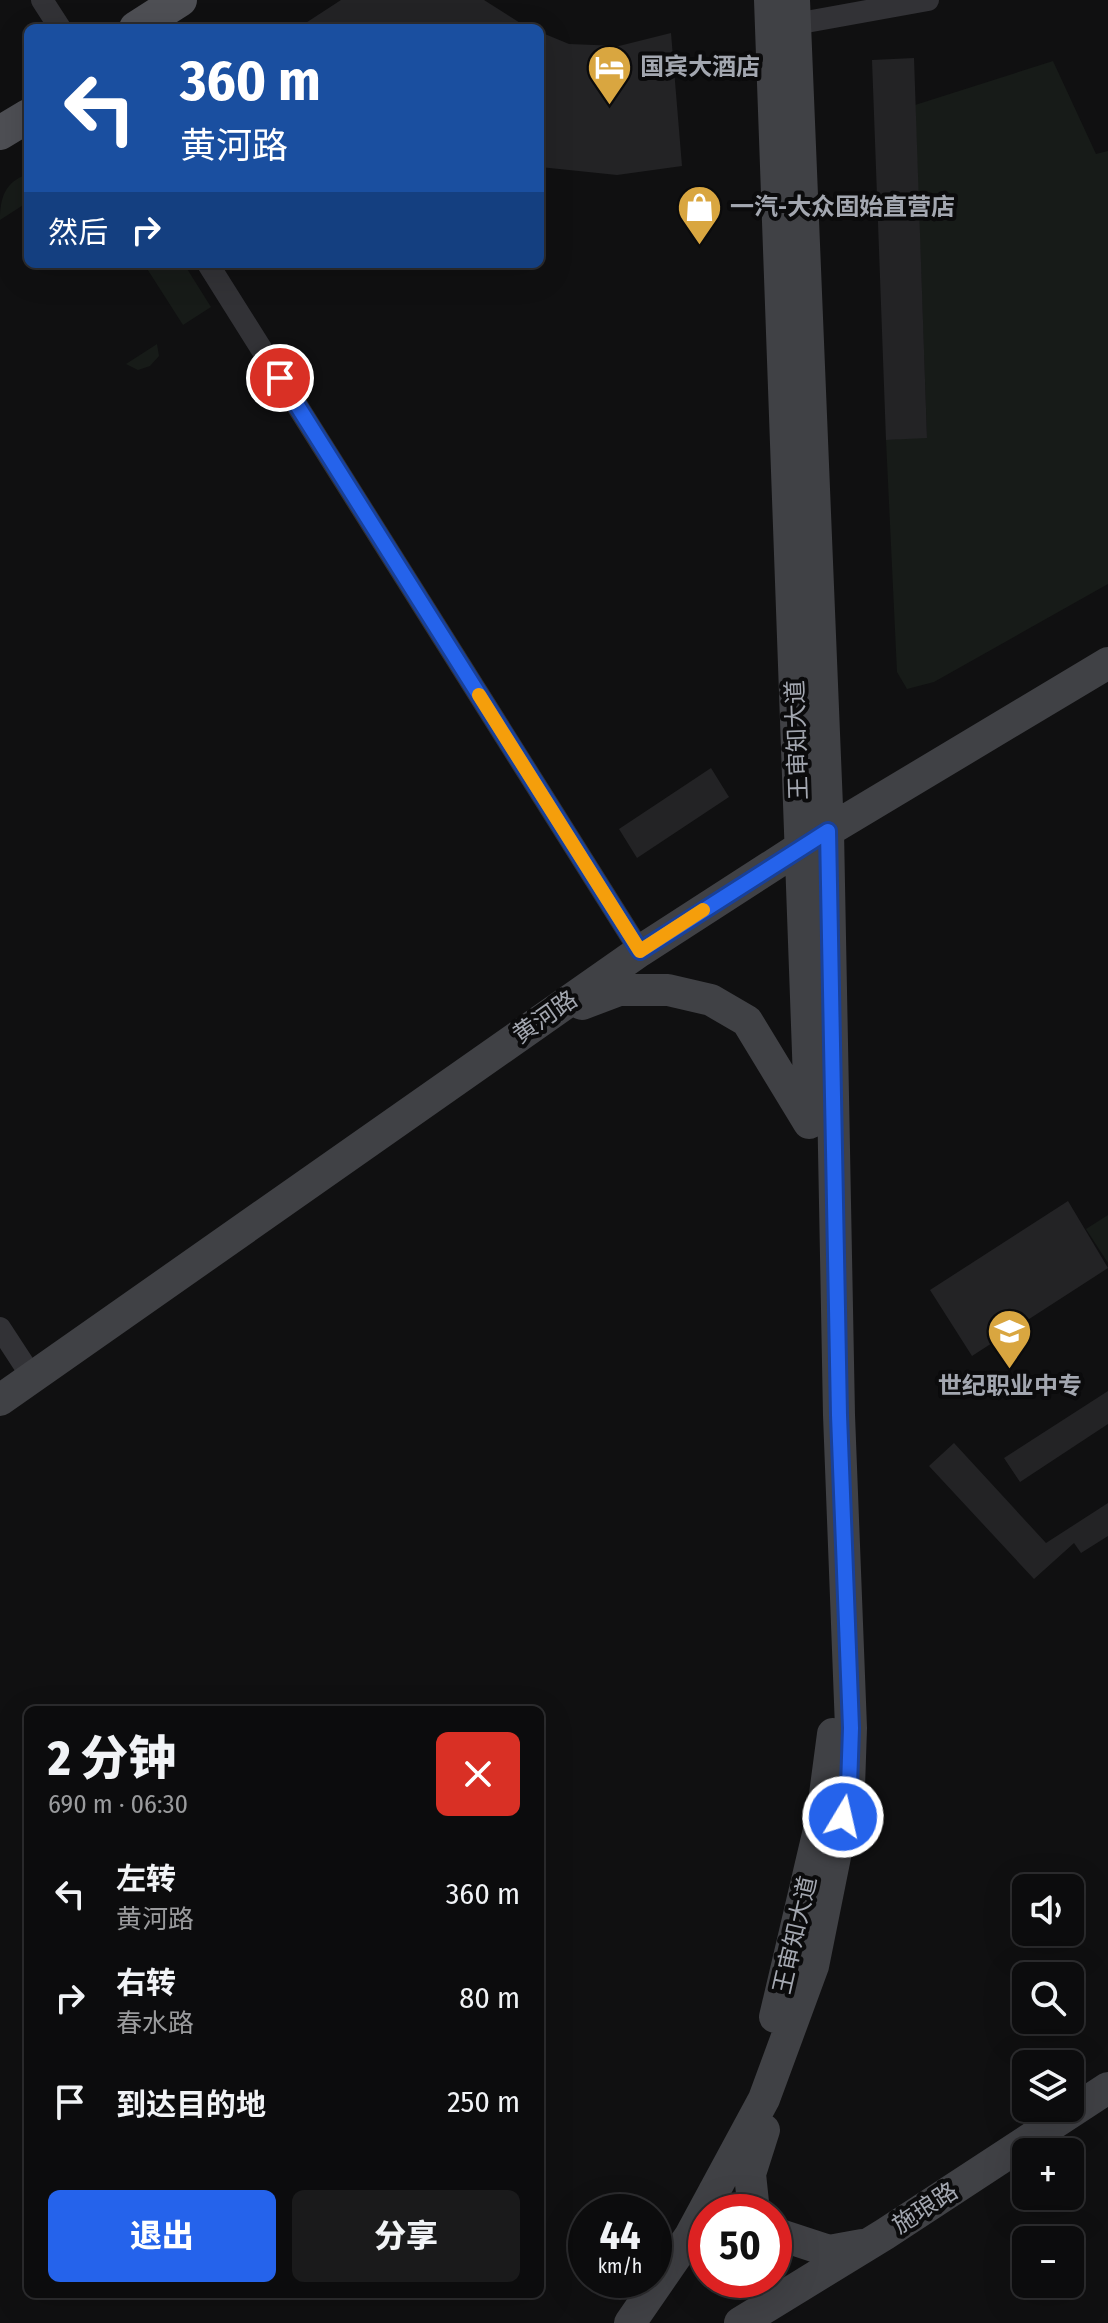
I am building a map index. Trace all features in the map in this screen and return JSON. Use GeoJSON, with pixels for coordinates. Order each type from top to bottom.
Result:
{"type":"FeatureCollection","features":[{"type":"Feature","properties":{"kind":"main road"},"geometry":{"type":"LineString","coordinates":[[142,24],[180,0]]}},
{"type":"Feature","properties":{"kind":"main road"},"geometry":{"type":"LineString","coordinates":[[171,24],[207,0]]}},
{"type":"Feature","properties":{"kind":"main road","name":"王审知大道"},"geometry":{"type":"LineString","coordinates":[[672,2231],[716,2162],[751,2085],[777,2014],[822,1817],[834,1725],[811,1127],[814,839],[782,13]]}},
{"type":"Feature","properties":{"kind":"main road"},"geometry":{"type":"LineString","coordinates":[[0,113],[24,98]]}},
{"type":"Feature","properties":{"kind":"main road"},"geometry":{"type":"LineString","coordinates":[[0,133],[24,118]]}},
{"type":"Feature","properties":{"kind":"main road","name":"黄河路"},"geometry":{"type":"LineString","coordinates":[[0,1400],[640,951],[814,839],[1108,663]]}},
{"type":"Feature","properties":{"kind":"main road"},"geometry":{"type":"LineString","coordinates":[[630,2323],[690,2236],[764,2099],[777,2068],[813,1966],[849,1787],[851,1728],[814,839]]}},
{"type":"Feature","properties":{"kind":"main road"},"geometry":{"type":"LineString","coordinates":[[539,1022],[619,990],[668,990],[711,1000],[747,1021],[811,1127]]}},
{"type":"Feature","properties":{"kind":"main road"},"geometry":{"type":"LineString","coordinates":[[752,2194],[750,2174],[771,2106],[777,2068],[777,2014]]}},
{"type":"Feature","properties":{"kind":"main road","name":"施琅路"},"geometry":{"type":"LineString","coordinates":[[740,2323],[869,2244],[1108,2088]]}},
{"type":"Feature","properties":{"kind":"main road","name":"施琅路"},"geometry":{"type":"LineString","coordinates":[[759,2323],[1108,2099]]}},
{"type":"Feature","properties":{"kind":"main road"},"geometry":{"type":"LineString","coordinates":[[792,2239],[829,2251],[869,2244]]}},
{"type":"Feature","properties":{"kind":"main road"},"geometry":{"type":"LineString","coordinates":[[612,2323],[629,2298]]}},
{"type":"Feature","properties":{"kind":"street"},"geometry":{"type":"LineString","coordinates":[[42,0],[57,24]]}},
{"type":"Feature","properties":{"kind":"street"},"geometry":{"type":"LineString","coordinates":[[782,13],[928,0]]}},
{"type":"Feature","properties":{"kind":"street"},"geometry":{"type":"LineString","coordinates":[[211,268],[640,951]]}},
{"type":"Feature","properties":{"kind":"street"},"geometry":{"type":"LineString","coordinates":[[0,1328],[32,1377]]}},
{"type":"Feature","properties":{"kind":"shaded area"},"geometry":{"type":"Polygon","coordinates":[[[1053,61],[1096,154],[1108,151],[1108,584],[934,682],[907,689],[897,672],[886,440],[927,437],[915,105],[1053,61]]]}},
{"type":"Feature","properties":{"kind":"shaded area"},"geometry":{"type":"Polygon","coordinates":[[[24,176],[24,205],[0,220],[5,191],[24,176]]]}},
{"type":"Feature","properties":{"kind":"shaded area"},"geometry":{"type":"Polygon","coordinates":[[[147,268],[187,268],[211,307],[183,325],[147,268]]]}},
{"type":"Feature","properties":{"kind":"shaded area"},"geometry":{"type":"Polygon","coordinates":[[[157,344],[159,356],[150,366],[138,370],[126,364],[157,344]]]}},
{"type":"Feature","properties":{"kind":"shaded area"},"geometry":{"type":"Polygon","coordinates":[[[1108,1215],[1108,1263],[1086,1229],[1108,1215]]]}},
{"type":"Feature","properties":{"kind":"building"},"geometry":{"type":"Polygon","coordinates":[[[341,0],[484,0],[522,24],[304,24],[341,0]]]}},
{"type":"Feature","properties":{"kind":"building","name":"国宾大酒店"},"geometry":{"type":"Polygon","coordinates":[[[671,33],[682,166],[617,175],[544,167],[544,34],[569,44],[619,46],[671,33]]]}},
{"type":"Feature","properties":{"kind":"building"},"geometry":{"type":"Polygon","coordinates":[[[914,58],[927,438],[886,440],[872,60],[914,58]]]}},
{"type":"Feature","properties":{"kind":"building"},"geometry":{"type":"Polygon","coordinates":[[[711,768],[729,797],[637,858],[619,829],[711,768]]]}},
{"type":"Feature","properties":{"kind":"building"},"geometry":{"type":"Polygon","coordinates":[[[1068,1201],[1108,1268],[972,1356],[930,1290],[1068,1201]]]}},
{"type":"Feature","properties":{"kind":"building"},"geometry":{"type":"Polygon","coordinates":[[[1108,1391],[1108,1424],[1020,1482],[1004,1458],[1108,1391]]]}},
{"type":"Feature","properties":{"kind":"building"},"geometry":{"type":"Polygon","coordinates":[[[954,1443],[1046,1543],[1108,1503],[1108,1536],[1081,1553],[1074,1543],[1034,1579],[929,1466],[954,1443]]]}},
{"type":"Feature","properties":{"kind":"slow traffic"},"geometry":{"type":"LineString","coordinates":[[479,695],[640,951],[703,910]]}},
{"type":"Feature","properties":{"kind":"place","name":"国宾大酒店"},"geometry":{"type":"Point","coordinates":[609,106]}},
{"type":"Feature","properties":{"kind":"place","name":"一汽-大众固始直营店"},"geometry":{"type":"Point","coordinates":[699,246]}},
{"type":"Feature","properties":{"kind":"place","name":"世纪职业中专"},"geometry":{"type":"Point","coordinates":[1010,1371]}},
{"type":"Feature","properties":{"kind":"route"},"geometry":{"type":"LineString","coordinates":[[280,378],[640,951],[828,831],[839,1415],[851,1728],[849,1787],[843,1817]]}}]}
